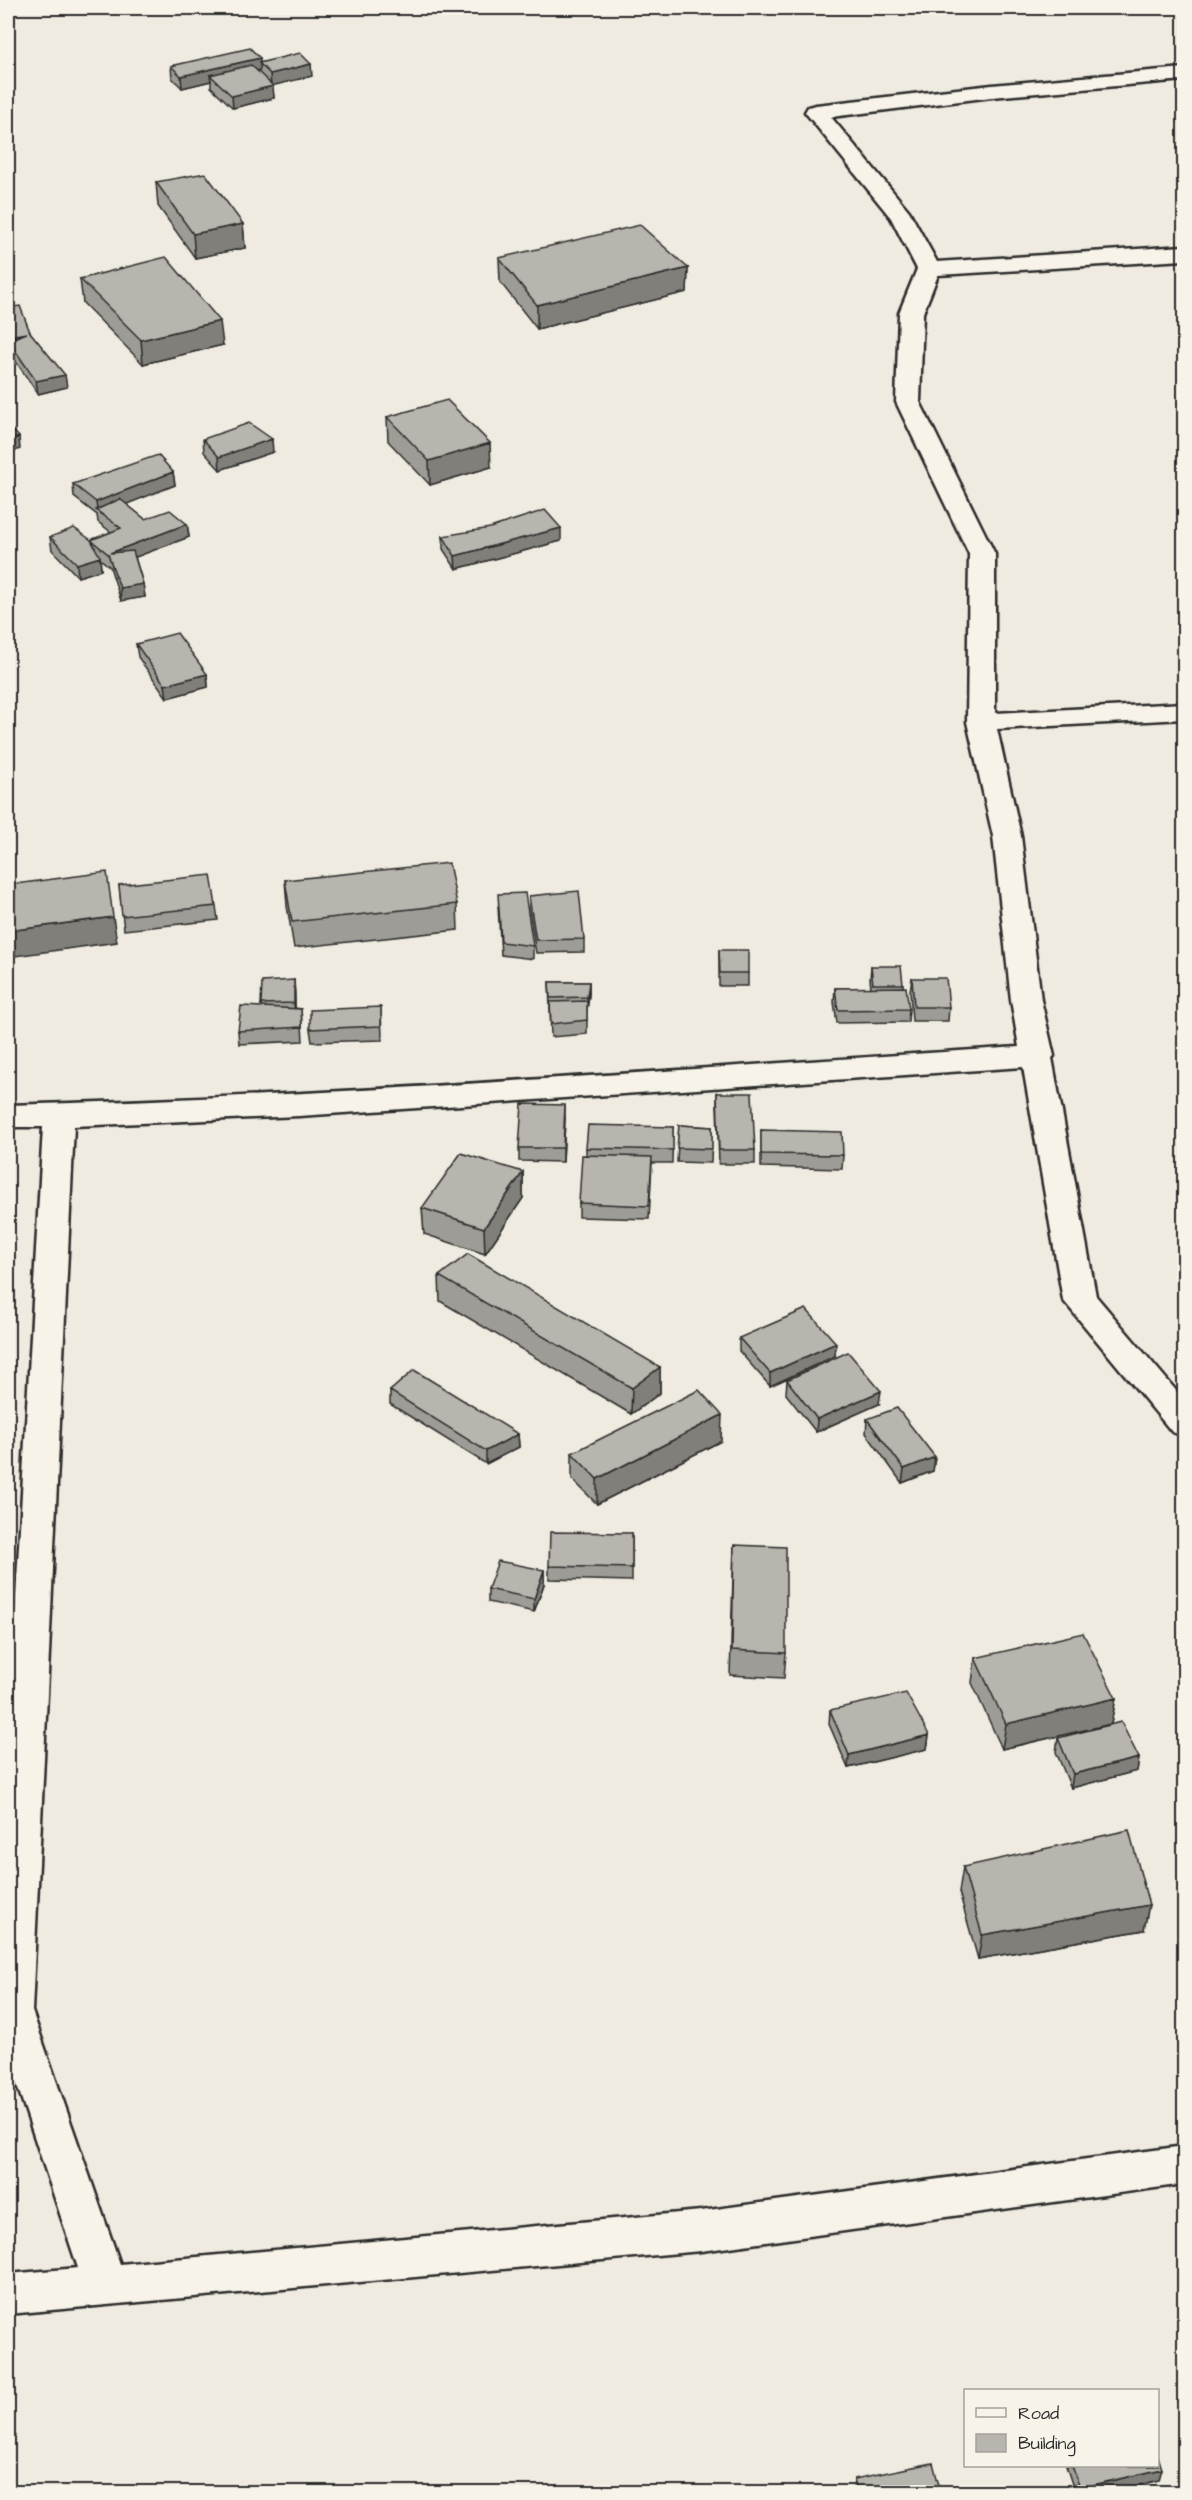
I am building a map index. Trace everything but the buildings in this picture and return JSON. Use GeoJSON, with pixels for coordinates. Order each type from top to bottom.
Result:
{"type":"FeatureCollection","features":[{"type":"Feature","properties":{"kind":"street"},"geometry":{"type":"LineString","coordinates":[[929,269],[901,216],[816,112],[992,91],[1185,74]]}},
{"type":"Feature","properties":{"kind":"street"},"geometry":{"type":"LineString","coordinates":[[929,269],[1185,253]]}},
{"type":"Feature","properties":{"kind":"street"},"geometry":{"type":"LineString","coordinates":[[929,269],[911,313],[908,402],[982,554],[981,722],[1007,836],[1026,1000],[1038,1056],[1080,1300],[1185,1423]]}},
{"type":"Feature","properties":{"kind":"street"},"geometry":{"type":"LineString","coordinates":[[981,722],[1185,711]]}},
{"type":"Feature","properties":{"kind":"street"},"geometry":{"type":"LineString","coordinates":[[8,1116],[299,1106],[1038,1056]]}},
{"type":"Feature","properties":{"kind":"street"},"geometry":{"type":"LineString","coordinates":[[58,1116],[12,2012],[106,2286]]}},
{"type":"Feature","properties":{"kind":"street"},"geometry":{"type":"LineString","coordinates":[[8,2294],[701,2231],[1185,2165]]}}]}
